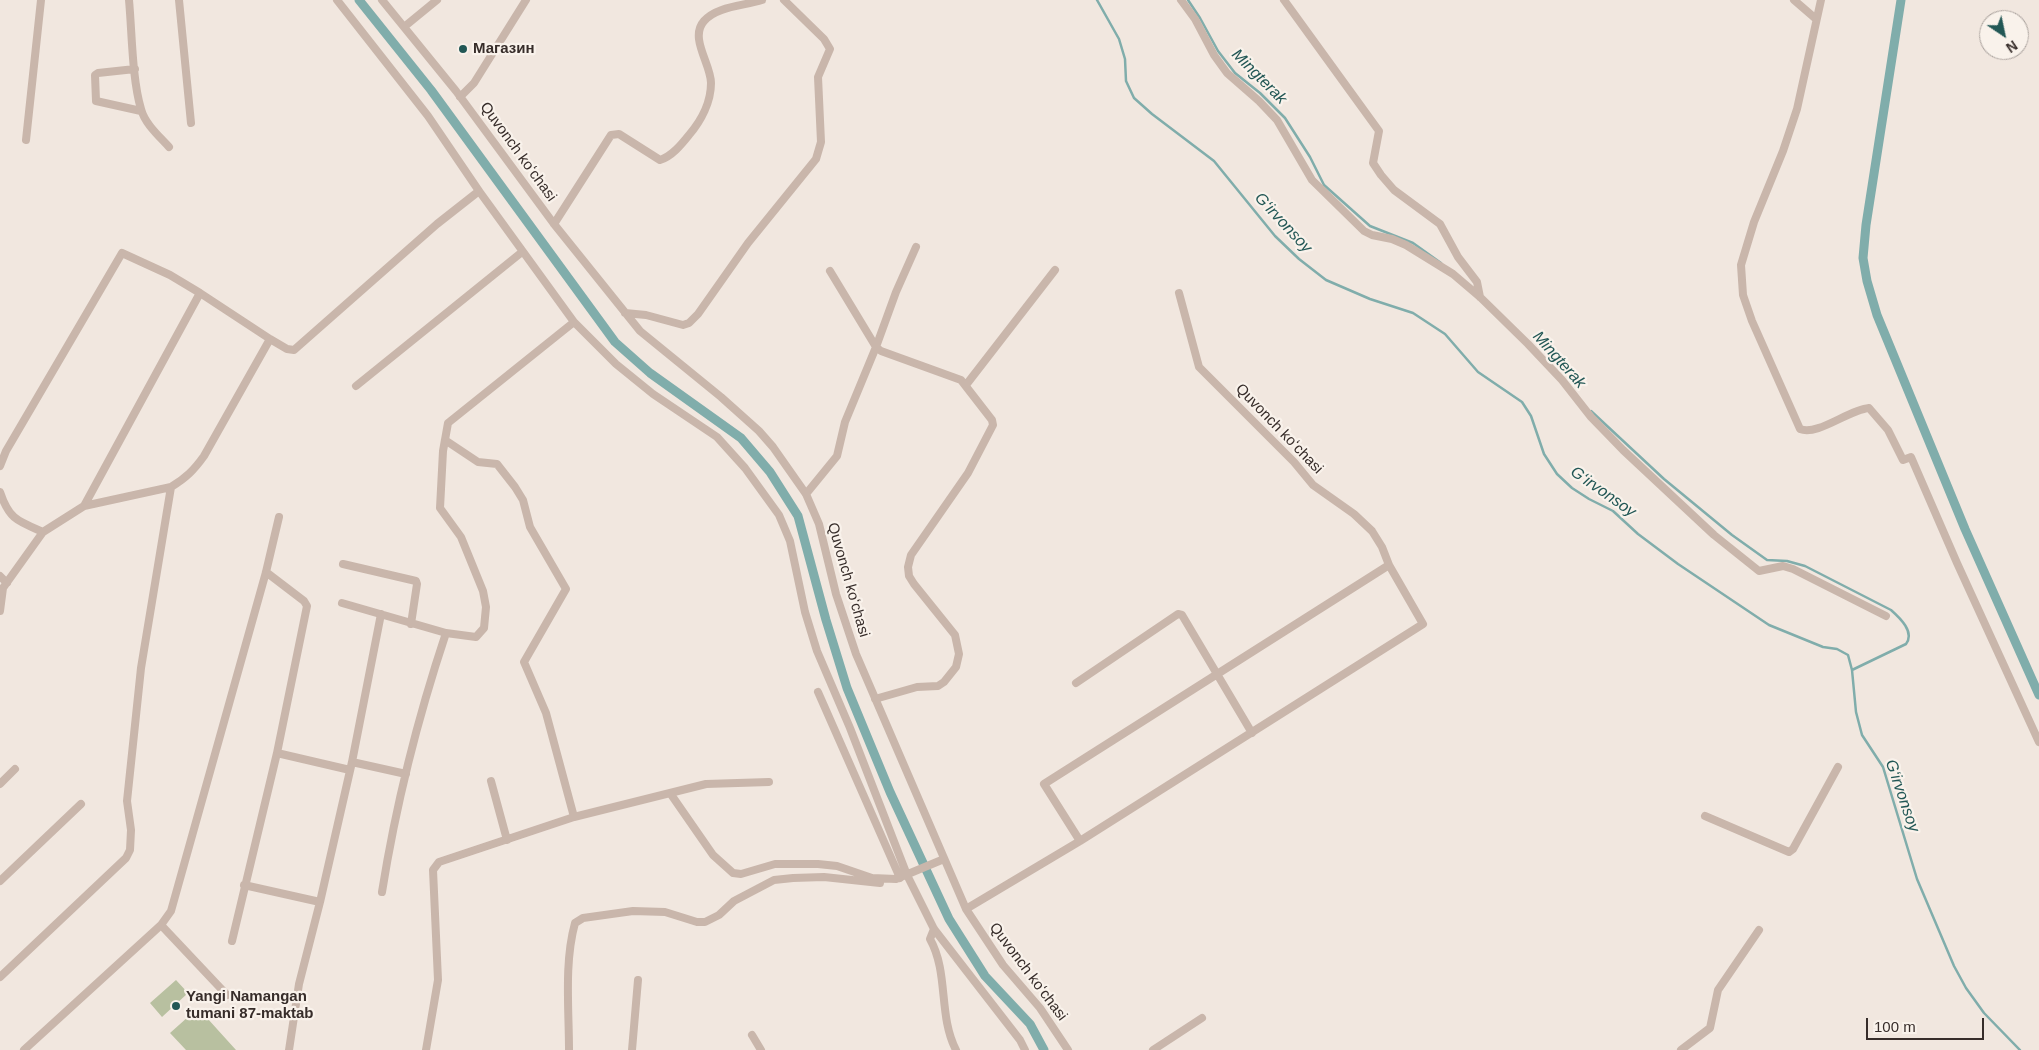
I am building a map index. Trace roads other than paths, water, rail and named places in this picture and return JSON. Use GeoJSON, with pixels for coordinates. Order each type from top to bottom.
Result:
{"type":"FeatureCollection","features":[{"type":"Feature","properties":{"kind":"street"},"geometry":{"type":"LineString","coordinates":[[26,140],[41,0]]}},
{"type":"Feature","properties":{"kind":"street"},"geometry":{"type":"LineString","coordinates":[[129,0],[141,111],[151,127],[169,147]]}},
{"type":"Feature","properties":{"kind":"street"},"geometry":{"type":"LineString","coordinates":[[179,0],[191,123]]}},
{"type":"Feature","properties":{"kind":"street"},"geometry":{"type":"LineString","coordinates":[[337,0],[428,116],[479,192],[574,322],[616,364],[654,394],[717,437],[745,468],[779,515],[790,542],[805,612],[817,651],[850,728],[901,877]]}},
{"type":"Feature","properties":{"kind":"street","name":"Quvonch koʻchasi"},"geometry":{"type":"LineString","coordinates":[[382,0],[460,96],[554,224],[625,314],[640,331],[721,397],[759,431],[774,447],[806,494],[819,524],[836,594],[853,646],[966,909],[1003,965],[1040,1008],[1068,1050]]}},
{"type":"Feature","properties":{"kind":"street"},"geometry":{"type":"LineString","coordinates":[[404,27],[437,0]]}},
{"type":"Feature","properties":{"kind":"street"},"geometry":{"type":"LineString","coordinates":[[460,96],[474,84],[526,0]]}},
{"type":"Feature","properties":{"kind":"street","name":"Quvonch koʻchasi"},"geometry":{"type":"LineString","coordinates":[[554,224],[611,135],[619,134],[660,160],[673,153],[696,127],[706,107],[711,91],[708,67],[699,40],[700,28],[704,20],[712,14],[762,0]]}},
{"type":"Feature","properties":{"kind":"street"},"geometry":{"type":"LineString","coordinates":[[625,314],[646,315],[683,325],[689,323],[698,314],[748,243],[816,158],[821,142],[818,77],[830,49],[824,39],[784,0]]}},
{"type":"Feature","properties":{"kind":"street"},"geometry":{"type":"LineString","coordinates":[[1181,0],[1227,73],[1259,101],[1277,120],[1312,180],[1364,230],[1372,235],[1392,239],[1412,249],[1453,274],[1480,297],[1562,380],[1590,417],[1622,450],[1714,535],[1759,571],[1783,566],[1792,569],[1886,616]]}},
{"type":"Feature","properties":{"kind":"street"},"geometry":{"type":"LineString","coordinates":[[1284,0],[1379,132],[1373,163],[1380,175],[1405,200],[1417,206],[1440,224],[1458,257],[1477,282],[1480,297]]}},
{"type":"Feature","properties":{"kind":"street"},"geometry":{"type":"LineString","coordinates":[[1794,0],[1816,20]]}},
{"type":"Feature","properties":{"kind":"street"},"geometry":{"type":"LineString","coordinates":[[1821,0],[1797,109],[1743,255],[1741,278],[1743,294],[1752,320],[1800,429],[1805,431],[1814,430],[1860,409],[1869,408],[1888,430],[1903,460],[1910,457],[1956,563],[2039,742]]}},
{"type":"Feature","properties":{"kind":"street"},"geometry":{"type":"LineString","coordinates":[[135,69],[98,73],[95,75],[96,101],[141,111]]}},
{"type":"Feature","properties":{"kind":"street"},"geometry":{"type":"LineString","coordinates":[[0,466],[6,450],[122,253],[170,275],[270,339],[287,349],[294,350],[437,224],[479,192]]}},
{"type":"Feature","properties":{"kind":"street"},"geometry":{"type":"LineString","coordinates":[[806,494],[837,456],[845,422],[916,247]]}},
{"type":"Feature","properties":{"kind":"street"},"geometry":{"type":"LineString","coordinates":[[356,386],[522,252]]}},
{"type":"Feature","properties":{"kind":"street"},"geometry":{"type":"LineString","coordinates":[[966,384],[1055,270]]}},
{"type":"Feature","properties":{"kind":"street"},"geometry":{"type":"LineString","coordinates":[[830,272],[876,347],[881,351],[952,376],[966,384],[992,420],[993,425],[968,473],[915,547],[908,567],[909,576],[914,584],[955,634],[959,654],[956,667],[944,682],[938,686],[916,687],[875,699]]}},
{"type":"Feature","properties":{"kind":"street"},"geometry":{"type":"LineString","coordinates":[[84,506],[200,293]]}},
{"type":"Feature","properties":{"kind":"street","name":"Quvonch koʻchasi"},"geometry":{"type":"LineString","coordinates":[[966,909],[1080,841],[1423,624],[1372,531],[1354,514],[1313,484],[1294,462],[1199,367],[1179,293]]}},
{"type":"Feature","properties":{"kind":"street"},"geometry":{"type":"LineString","coordinates":[[342,603],[411,624],[446,632],[476,637],[484,628],[486,607],[483,591],[461,537],[440,508],[448,423],[574,322]]}},
{"type":"Feature","properties":{"kind":"street"},"geometry":{"type":"LineString","coordinates":[[0,611],[3,588],[43,532],[84,506],[171,487],[194,471],[270,339]]}},
{"type":"Feature","properties":{"kind":"street"},"geometry":{"type":"LineString","coordinates":[[445,440],[478,462],[497,464],[523,500],[530,527],[566,589],[524,662],[546,713],[574,817]]}},
{"type":"Feature","properties":{"kind":"street"},"geometry":{"type":"LineString","coordinates":[[0,977],[126,858],[130,850],[131,830],[127,801],[141,668],[171,487]]}},
{"type":"Feature","properties":{"kind":"street"},"geometry":{"type":"LineString","coordinates":[[0,492],[6,509],[18,522],[43,532]]}},
{"type":"Feature","properties":{"kind":"street"},"geometry":{"type":"LineString","coordinates":[[24,1050],[161,926],[171,911],[266,572],[279,517]]}},
{"type":"Feature","properties":{"kind":"street"},"geometry":{"type":"LineString","coordinates":[[343,564],[416,581],[411,624]]}},
{"type":"Feature","properties":{"kind":"street"},"geometry":{"type":"LineString","coordinates":[[1080,841],[1044,784],[1389,565]]}},
{"type":"Feature","properties":{"kind":"street"},"geometry":{"type":"LineString","coordinates":[[232,941],[277,753],[307,606],[304,601],[266,572]]}},
{"type":"Feature","properties":{"kind":"street"},"geometry":{"type":"LineString","coordinates":[[0,576],[7,583]]}},
{"type":"Feature","properties":{"kind":"street"},"geometry":{"type":"LineString","coordinates":[[289,1050],[299,984],[351,766],[381,614]]}},
{"type":"Feature","properties":{"kind":"street"},"geometry":{"type":"LineString","coordinates":[[1076,683],[1178,614],[1182,615],[1252,733]]}},
{"type":"Feature","properties":{"kind":"street"},"geometry":{"type":"LineString","coordinates":[[382,892],[406,774],[426,693],[446,632]]}},
{"type":"Feature","properties":{"kind":"street"},"geometry":{"type":"LineString","coordinates":[[818,692],[901,877],[934,929],[1020,1040],[1025,1050]]}},
{"type":"Feature","properties":{"kind":"street"},"geometry":{"type":"LineString","coordinates":[[277,753],[406,774]]}},
{"type":"Feature","properties":{"kind":"street"},"geometry":{"type":"LineString","coordinates":[[1706,816],[1789,852],[1793,850],[1838,767]]}},
{"type":"Feature","properties":{"kind":"street"},"geometry":{"type":"LineString","coordinates":[[0,784],[16,769]]}},
{"type":"Feature","properties":{"kind":"street"},"geometry":{"type":"LineString","coordinates":[[490,781],[507,840]]}},
{"type":"Feature","properties":{"kind":"street"},"geometry":{"type":"LineString","coordinates":[[426,1050],[438,980],[433,870],[439,862],[574,817],[706,784],[769,782]]}},
{"type":"Feature","properties":{"kind":"street"},"geometry":{"type":"LineString","coordinates":[[670,793],[713,855],[733,873],[741,874],[775,864],[818,864],[837,866],[872,878],[901,877]]}},
{"type":"Feature","properties":{"kind":"street"},"geometry":{"type":"LineString","coordinates":[[0,881],[80,804]]}},
{"type":"Feature","properties":{"kind":"street"},"geometry":{"type":"LineString","coordinates":[[569,1050],[568,989],[572,936],[575,923],[583,918],[633,911],[665,912],[697,922],[705,922],[719,915],[734,901],[774,880],[848,878],[869,883],[887,882],[944,859]]}},
{"type":"Feature","properties":{"kind":"street"},"geometry":{"type":"LineString","coordinates":[[244,885],[320,902]]}},
{"type":"Feature","properties":{"kind":"street"},"geometry":{"type":"LineString","coordinates":[[161,926],[227,995]]}},
{"type":"Feature","properties":{"kind":"street"},"geometry":{"type":"LineString","coordinates":[[934,929],[930,939],[936,949],[940,966],[946,1025],[956,1050]]}},
{"type":"Feature","properties":{"kind":"street"},"geometry":{"type":"LineString","coordinates":[[1681,1050],[1710,1028],[1718,990],[1759,930]]}},
{"type":"Feature","properties":{"kind":"street"},"geometry":{"type":"LineString","coordinates":[[632,1050],[638,980]]}},
{"type":"Feature","properties":{"kind":"street"},"geometry":{"type":"LineString","coordinates":[[1153,1050],[1202,1018]]}},
{"type":"Feature","properties":{"kind":"street"},"geometry":{"type":"LineString","coordinates":[[752,1035],[760,1050]]}},
{"type":"Feature","properties":{"kind":"waterway"},"geometry":{"type":"LineString","coordinates":[[359,0],[431,90],[615,342],[650,373],[741,438],[770,472],[798,516],[826,620],[847,688],[890,792],[949,919],[985,976],[1030,1024],[1044,1050]]}},
{"type":"Feature","properties":{"kind":"waterway","name":"G‘irvonsoy"},"geometry":{"type":"LineString","coordinates":[[1097,0],[1119,39],[1125,59],[1126,81],[1134,98],[1214,161],[1275,236],[1299,259],[1326,280],[1370,299],[1413,313],[1445,334],[1478,372],[1522,402],[1531,416],[1544,454],[1557,474],[1572,488],[1613,511],[1638,534],[1678,564],[1769,625],[1823,647],[1837,649],[1848,655],[1852,670],[1856,712],[1862,735],[1883,767],[1917,879],[1954,966],[1966,988],[1984,1013],[2020,1050]]}},
{"type":"Feature","properties":{"kind":"waterway","name":"Mingterak"},"geometry":{"type":"LineString","coordinates":[[1188,0],[1218,51],[1235,73],[1260,93],[1285,118],[1310,157],[1324,185],[1370,226],[1413,243],[1441,263]]}},
{"type":"Feature","properties":{"kind":"waterway"},"geometry":{"type":"LineString","coordinates":[[1901,0],[1866,225],[1863,258],[1867,281],[1877,315],[1965,529],[2039,695]]}},
{"type":"Feature","properties":{"kind":"waterway","name":"Mingterak"},"geometry":{"type":"LineString","coordinates":[[1591,411],[1664,479],[1732,535],[1767,560],[1787,561],[1805,566],[1891,610],[1908,630],[1909,635],[1906,644],[1852,670]]}},
{"type":"Feature","properties":{"kind":"place","name":"Магазин"},"geometry":{"type":"Point","coordinates":[463,49]}},
{"type":"Feature","properties":{"kind":"place","name":"Yangi Namangan tumani 87-maktab"},"geometry":{"type":"Point","coordinates":[176,1006]}}]}
